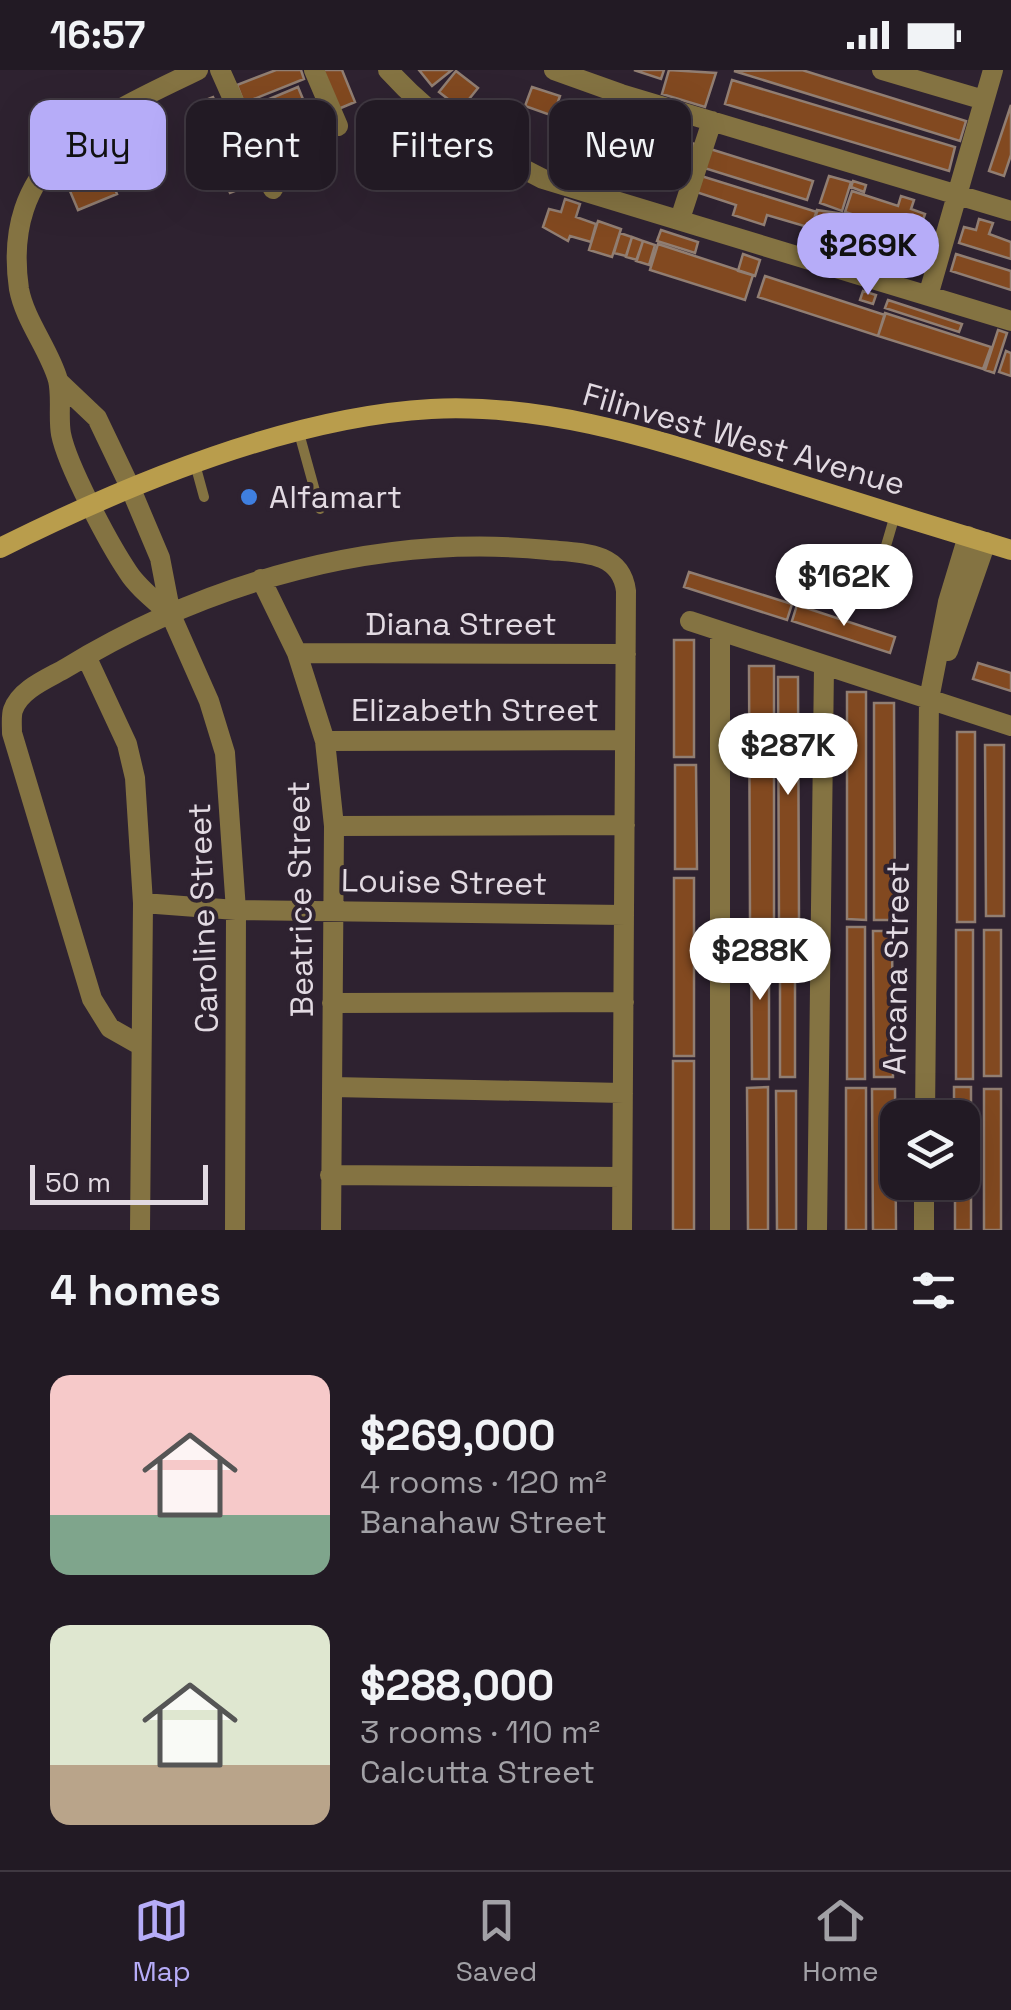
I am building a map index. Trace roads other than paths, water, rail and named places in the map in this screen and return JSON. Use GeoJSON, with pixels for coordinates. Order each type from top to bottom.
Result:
{"type":"FeatureCollection","features":[{"type":"Feature","properties":{"kind":"street"},"geometry":{"type":"LineString","coordinates":[[171,615],[130,576],[61,436],[58,381],[20,294],[12,248],[19,206],[38,170],[73,137],[114,110],[198,70]]}},
{"type":"Feature","properties":{"kind":"street"},"geometry":{"type":"LineString","coordinates":[[220,70],[233,100]]}},
{"type":"Feature","properties":{"kind":"street"},"geometry":{"type":"LineString","coordinates":[[314,70],[338,126]]}},
{"type":"Feature","properties":{"kind":"street"},"geometry":{"type":"LineString","coordinates":[[388,70],[424,110],[472,144],[543,179],[1011,321]]}},
{"type":"Feature","properties":{"kind":"street"},"geometry":{"type":"LineString","coordinates":[[554,70],[1011,211]]}},
{"type":"Feature","properties":{"kind":"street"},"geometry":{"type":"LineString","coordinates":[[882,70],[984,100]]}},
{"type":"Feature","properties":{"kind":"street"},"geometry":{"type":"LineString","coordinates":[[928,296],[992,70]]}},
{"type":"Feature","properties":{"kind":"street"},"geometry":{"type":"LineString","coordinates":[[680,219],[712,121]]}},
{"type":"Feature","properties":{"kind":"street"},"geometry":{"type":"LineString","coordinates":[[58,381],[98,418],[160,558],[171,615]]}},
{"type":"Feature","properties":{"kind":"street","name":"Filinvest West Avenue"},"geometry":{"type":"LineString","coordinates":[[0,548],[92,502],[195,464],[362,418],[432,409],[556,416],[637,435],[1011,550]]}},
{"type":"Feature","properties":{"kind":"street","name":"Arcana Street"},"geometry":{"type":"LineString","coordinates":[[925,1100],[929,699],[977,539]]}},
{"type":"Feature","properties":{"kind":"street"},"geometry":{"type":"LineString","coordinates":[[140,1046],[110,1028],[92,1000],[6,710],[24,693],[86,656],[171,615],[262,579],[356,556],[443,547],[588,554],[618,566],[626,592],[622,1230]]}},
{"type":"Feature","properties":{"kind":"street","name":"Beatrice Street"},"geometry":{"type":"LineString","coordinates":[[262,579],[297,653],[325,740],[334,826],[330,1230]]}},
{"type":"Feature","properties":{"kind":"street","name":"Caroline Street"},"geometry":{"type":"LineString","coordinates":[[171,615],[208,701],[225,753],[236,910],[235,1230]]}},
{"type":"Feature","properties":{"kind":"street"},"geometry":{"type":"LineString","coordinates":[[690,621],[1011,726]]}},
{"type":"Feature","properties":{"kind":"street"},"geometry":{"type":"LineString","coordinates":[[720,632],[720,1230]]}},
{"type":"Feature","properties":{"kind":"street","name":"Diana Street"},"geometry":{"type":"LineString","coordinates":[[297,653],[626,654]]}},
{"type":"Feature","properties":{"kind":"street"},"geometry":{"type":"LineString","coordinates":[[86,656],[133,762],[142,904],[140,1230]]}},
{"type":"Feature","properties":{"kind":"street"},"geometry":{"type":"LineString","coordinates":[[817,1230],[824,666]]}},
{"type":"Feature","properties":{"kind":"street","name":"Elizabeth Street"},"geometry":{"type":"LineString","coordinates":[[325,740],[625,740]]}},
{"type":"Feature","properties":{"kind":"street"},"geometry":{"type":"LineString","coordinates":[[334,826],[624,825]]}},
{"type":"Feature","properties":{"kind":"street","name":"Louise Street"},"geometry":{"type":"LineString","coordinates":[[142,904],[236,910],[624,915]]}},
{"type":"Feature","properties":{"kind":"street"},"geometry":{"type":"LineString","coordinates":[[332,1004],[624,1002]]}},
{"type":"Feature","properties":{"kind":"street"},"geometry":{"type":"LineString","coordinates":[[333,1087],[623,1093]]}},
{"type":"Feature","properties":{"kind":"street"},"geometry":{"type":"LineString","coordinates":[[330,1174],[622,1177]]}},
{"type":"Feature","properties":{"kind":"street"},"geometry":{"type":"LineString","coordinates":[[924,1200],[924,1230]]}},
{"type":"Feature","properties":{"kind":"lane"},"geometry":{"type":"LineString","coordinates":[[299,434],[320,509]]}},
{"type":"Feature","properties":{"kind":"lane"},"geometry":{"type":"LineString","coordinates":[[195,464],[204,497]]}},
{"type":"Feature","properties":{"kind":"lane"},"geometry":{"type":"LineString","coordinates":[[883,556],[896,514]]}},
{"type":"Feature","properties":{"kind":"place","name":"Alfamart"},"geometry":{"type":"Point","coordinates":[249,497]}}]}
